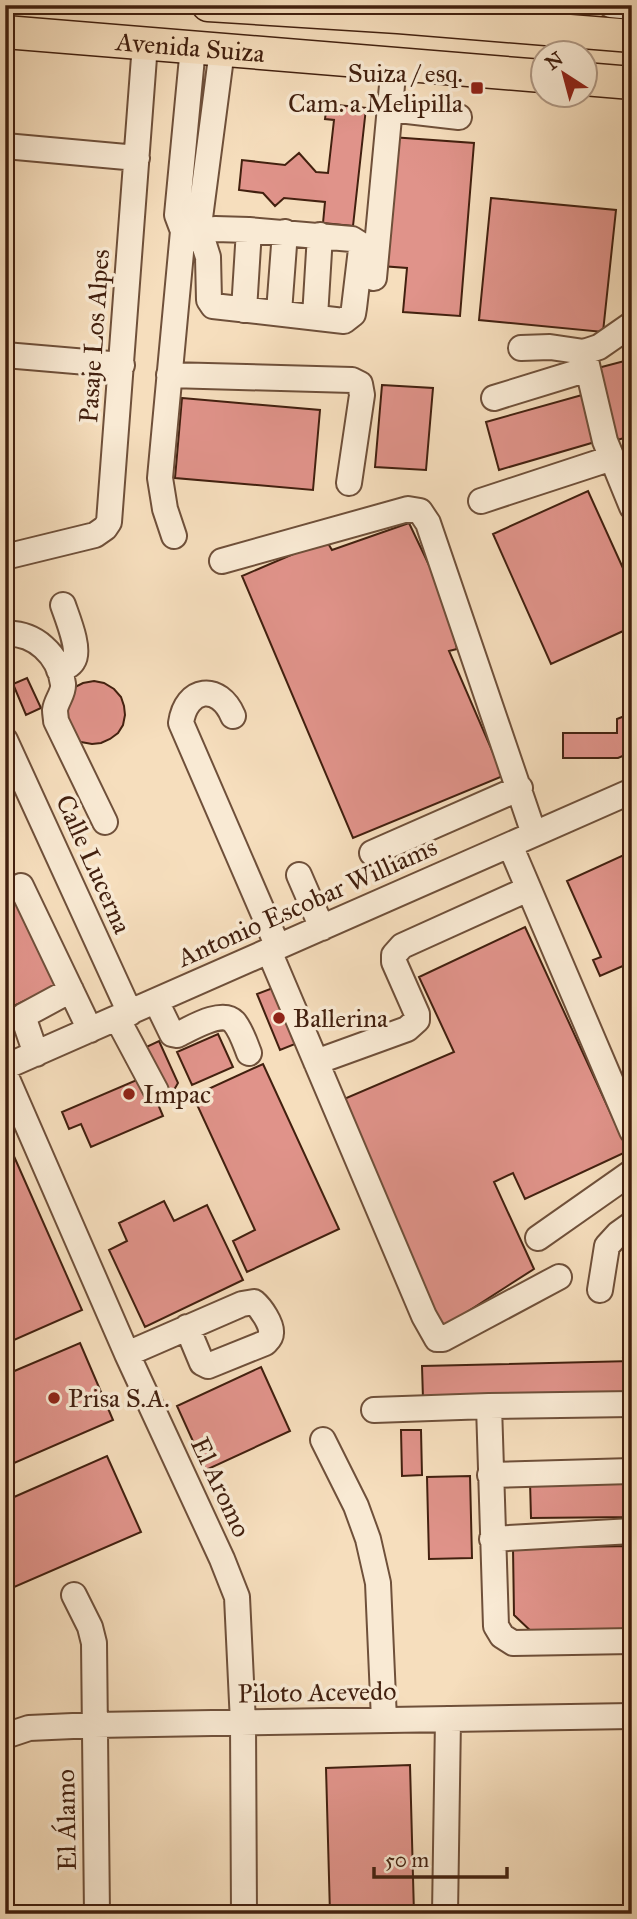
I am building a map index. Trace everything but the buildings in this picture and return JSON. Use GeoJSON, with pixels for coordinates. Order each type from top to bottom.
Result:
{"type":"FeatureCollection","features":[{"type":"Feature","properties":{"kind":"main road","name":"Avenida Suiza"},"geometry":{"type":"LineString","coordinates":[[208,5],[506,16],[632,36]]}},
{"type":"Feature","properties":{"kind":"main road","name":"Avenida Suiza"},"geometry":{"type":"LineString","coordinates":[[5,32],[528,75]]}},
{"type":"Feature","properties":{"kind":"main road"},"geometry":{"type":"LineString","coordinates":[[5,53],[66,37]]}},
{"type":"Feature","properties":{"kind":"main road"},"geometry":{"type":"LineString","coordinates":[[598,80],[632,83]]}},
{"type":"Feature","properties":{"kind":"street"},"geometry":{"type":"LineString","coordinates":[[611,5],[632,7]]}},
{"type":"Feature","properties":{"kind":"street","name":"Pasaje Los Alpes"},"geometry":{"type":"LineString","coordinates":[[5,557],[95,535],[109,522],[145,44]]}},
{"type":"Feature","properties":{"kind":"street"},"geometry":{"type":"LineString","coordinates":[[192,233],[215,229],[249,229],[356,240],[361,249],[353,314],[344,321],[279,312],[219,308],[211,303],[208,257],[177,215],[207,48]]}},
{"type":"Feature","properties":{"kind":"street"},"geometry":{"type":"LineString","coordinates":[[372,299],[394,64]]}},
{"type":"Feature","properties":{"kind":"street"},"geometry":{"type":"LineString","coordinates":[[390,109],[459,117]]}},
{"type":"Feature","properties":{"kind":"street"},"geometry":{"type":"LineString","coordinates":[[5,146],[137,158]]}},
{"type":"Feature","properties":{"kind":"street"},"geometry":{"type":"LineString","coordinates":[[244,310],[249,229]]}},
{"type":"Feature","properties":{"kind":"street"},"geometry":{"type":"LineString","coordinates":[[279,312],[285,232]]}},
{"type":"Feature","properties":{"kind":"street"},"geometry":{"type":"LineString","coordinates":[[174,536],[159,478],[169,375],[192,233]]}},
{"type":"Feature","properties":{"kind":"street"},"geometry":{"type":"LineString","coordinates":[[315,317],[320,235]]}},
{"type":"Feature","properties":{"kind":"street"},"geometry":{"type":"LineString","coordinates":[[494,398],[586,360],[599,347],[632,324]]}},
{"type":"Feature","properties":{"kind":"street"},"geometry":{"type":"LineString","coordinates":[[521,348],[550,347],[586,360]]}},
{"type":"Feature","properties":{"kind":"street"},"geometry":{"type":"LineString","coordinates":[[5,355],[121,365]]}},
{"type":"Feature","properties":{"kind":"street"},"geometry":{"type":"LineString","coordinates":[[586,360],[606,440],[632,507]]}},
{"type":"Feature","properties":{"kind":"street"},"geometry":{"type":"LineString","coordinates":[[169,375],[352,380],[360,384],[362,395],[349,483]]}},
{"type":"Feature","properties":{"kind":"street"},"geometry":{"type":"LineString","coordinates":[[481,500],[612,458]]}},
{"type":"Feature","properties":{"kind":"street"},"geometry":{"type":"LineString","coordinates":[[222,561],[408,509],[420,511],[428,523],[534,834]]}},
{"type":"Feature","properties":{"kind":"street"},"geometry":{"type":"LineString","coordinates":[[58,670],[72,664],[75,657],[74,641],[62,605]]}},
{"type":"Feature","properties":{"kind":"street"},"geometry":{"type":"LineString","coordinates":[[5,634],[26,635],[39,643],[55,659],[64,686],[55,709],[56,721],[104,822]]}},
{"type":"Feature","properties":{"kind":"street"},"geometry":{"type":"LineString","coordinates":[[233,716],[228,703],[217,695],[204,693],[191,698],[183,709],[181,723],[274,949],[316,1062],[424,1316],[438,1339],[443,1339],[559,1277]]}},
{"type":"Feature","properties":{"kind":"street","name":"Calle Lucerna"},"geometry":{"type":"LineString","coordinates":[[5,740],[156,1091]]}},
{"type":"Feature","properties":{"kind":"street"},"geometry":{"type":"LineString","coordinates":[[372,853],[520,788]]}},
{"type":"Feature","properties":{"kind":"street","name":"Antonio Escobar Williams"},"geometry":{"type":"LineString","coordinates":[[7,1063],[36,1054],[632,791]]}},
{"type":"Feature","properties":{"kind":"street"},"geometry":{"type":"LineString","coordinates":[[510,845],[632,1130]]}},
{"type":"Feature","properties":{"kind":"street"},"geometry":{"type":"LineString","coordinates":[[299,875],[322,928]]}},
{"type":"Feature","properties":{"kind":"street"},"geometry":{"type":"LineString","coordinates":[[21,886],[90,1030]]}},
{"type":"Feature","properties":{"kind":"street"},"geometry":{"type":"LineString","coordinates":[[316,1062],[407,1029],[417,1020],[417,1014],[394,962],[394,955],[402,946],[528,889]]}},
{"type":"Feature","properties":{"kind":"street"},"geometry":{"type":"LineString","coordinates":[[36,1054],[23,1016],[71,990]]}},
{"type":"Feature","properties":{"kind":"street"},"geometry":{"type":"LineString","coordinates":[[156,1001],[172,1034],[177,1035],[219,1017],[231,1019],[249,1053]]}},
{"type":"Feature","properties":{"kind":"street","name":"El Aromo"},"geometry":{"type":"LineString","coordinates":[[7,1063],[127,1353],[235,1588],[239,1612],[243,1723],[244,1914]]}},
{"type":"Feature","properties":{"kind":"street"},"geometry":{"type":"LineString","coordinates":[[538,1238],[632,1172]]}},
{"type":"Feature","properties":{"kind":"street"},"geometry":{"type":"LineString","coordinates":[[600,1290],[607,1246],[632,1224]]}},
{"type":"Feature","properties":{"kind":"street"},"geometry":{"type":"LineString","coordinates":[[127,1353],[187,1328]]}},
{"type":"Feature","properties":{"kind":"street"},"geometry":{"type":"LineString","coordinates":[[374,1410],[632,1404]]}},
{"type":"Feature","properties":{"kind":"street"},"geometry":{"type":"LineString","coordinates":[[489,1406],[496,1626],[502,1636],[513,1643],[632,1641]]}},
{"type":"Feature","properties":{"kind":"street"},"geometry":{"type":"LineString","coordinates":[[323,1440],[356,1506],[368,1539],[378,1583],[384,1720]]}},
{"type":"Feature","properties":{"kind":"street"},"geometry":{"type":"LineString","coordinates":[[490,1475],[632,1471]]}},
{"type":"Feature","properties":{"kind":"street"},"geometry":{"type":"LineString","coordinates":[[492,1539],[632,1531]]}},
{"type":"Feature","properties":{"kind":"street","name":"El Álamo"},"geometry":{"type":"LineString","coordinates":[[74,1595],[90,1627],[94,1643],[97,1914]]}},
{"type":"Feature","properties":{"kind":"street","name":"Piloto Acevedo"},"geometry":{"type":"LineString","coordinates":[[5,1736],[29,1728],[95,1725],[632,1716]]}},
{"type":"Feature","properties":{"kind":"street"},"geometry":{"type":"LineString","coordinates":[[444,1914],[448,1719]]}},
{"type":"Feature","properties":{"kind":"place","name":"Suiza / esq. Cam. a Melipilla"},"geometry":{"type":"Point","coordinates":[477,88]}},
{"type":"Feature","properties":{"kind":"place","name":"Ballerina"},"geometry":{"type":"Point","coordinates":[279,1018]}},
{"type":"Feature","properties":{"kind":"place","name":"Impac"},"geometry":{"type":"Point","coordinates":[129,1094]}},
{"type":"Feature","properties":{"kind":"place","name":"Prisa S.A."},"geometry":{"type":"Point","coordinates":[54,1398]}}]}
